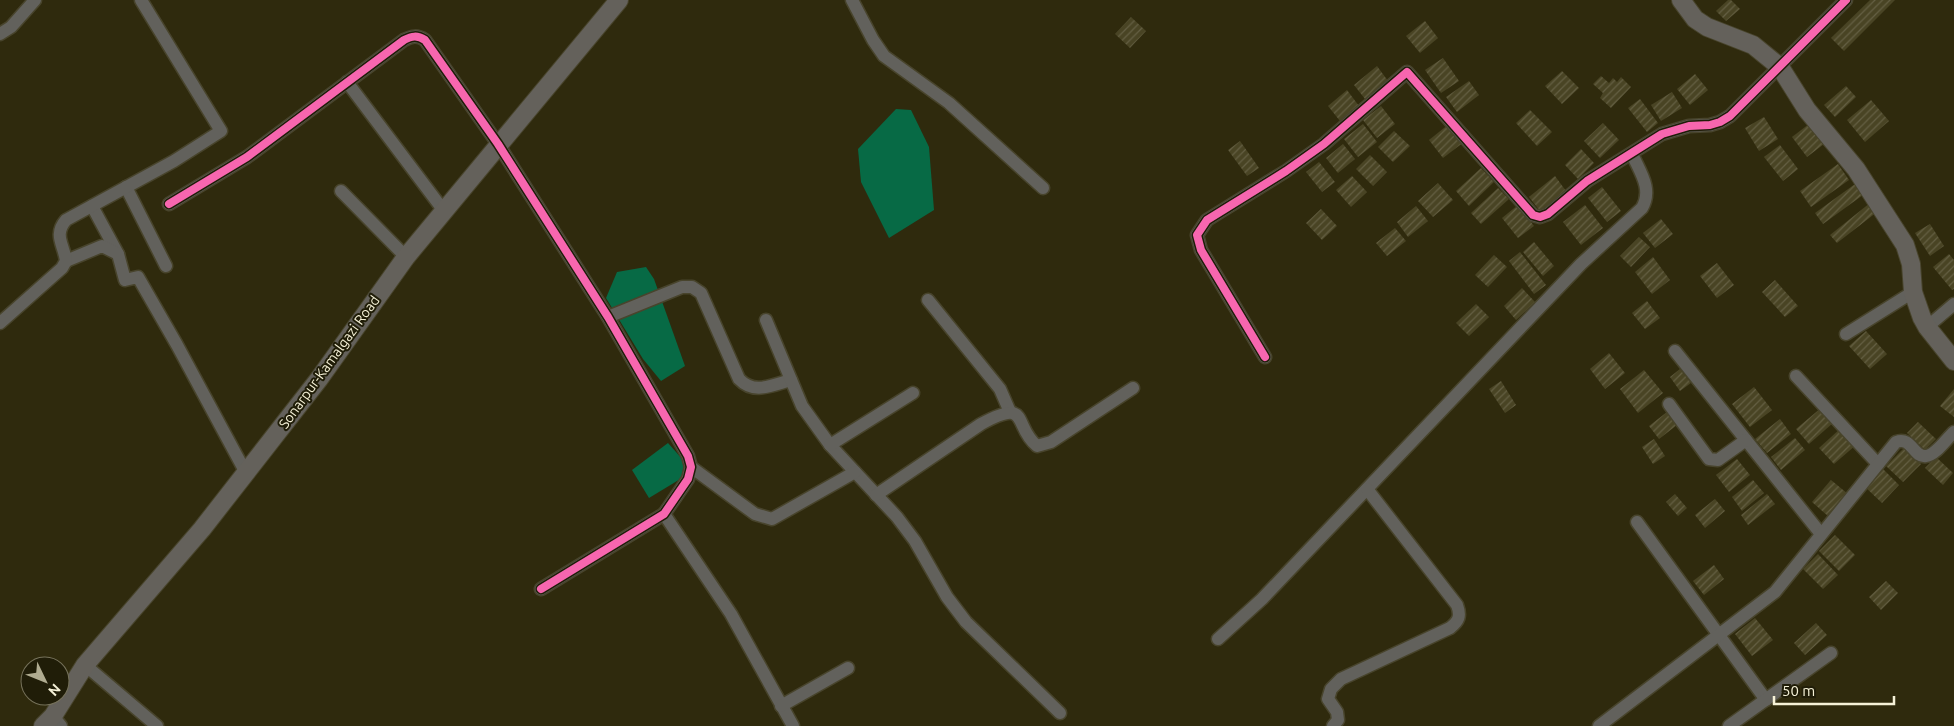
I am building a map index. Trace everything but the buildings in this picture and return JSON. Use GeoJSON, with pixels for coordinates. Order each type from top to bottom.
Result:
{"type":"FeatureCollection","features":[{"type":"Feature","properties":{"kind":"main road","name":"Sonarpur-Kamalgazi Road"},"geometry":{"type":"LineString","coordinates":[[52,723],[85,664],[202,529],[319,379],[406,257],[619,0]]}},
{"type":"Feature","properties":{"kind":"main road"},"geometry":{"type":"LineString","coordinates":[[1681,0],[1695,19],[1707,27],[1753,45],[1780,66],[1807,110],[1856,169],[1905,245],[1911,264],[1913,292],[1927,328],[1954,361]]}},
{"type":"Feature","properties":{"kind":"street"},"geometry":{"type":"LineString","coordinates":[[0,34],[11,27],[35,0]]}},
{"type":"Feature","properties":{"kind":"street"},"geometry":{"type":"LineString","coordinates":[[66,262],[58,236],[59,228],[66,220],[174,161],[221,131],[141,0]]}},
{"type":"Feature","properties":{"kind":"street"},"geometry":{"type":"LineString","coordinates":[[852,0],[873,40],[884,56],[949,103],[1043,188]]}},
{"type":"Feature","properties":{"kind":"street"},"geometry":{"type":"LineString","coordinates":[[1265,357],[1201,250],[1197,235],[1200,227],[1207,220],[1286,171],[1324,144],[1407,72],[1534,215],[1540,217],[1548,214],[1587,181],[1662,134],[1676,128],[1720,122],[1780,66],[1846,0]]}},
{"type":"Feature","properties":{"kind":"street"},"geometry":{"type":"LineString","coordinates":[[169,204],[247,156],[404,40],[411,36],[419,36],[425,40],[498,144],[608,317],[688,456],[691,467],[688,479],[664,514],[541,589]]}},
{"type":"Feature","properties":{"kind":"street"},"geometry":{"type":"LineString","coordinates":[[347,82],[444,210]]}},
{"type":"Feature","properties":{"kind":"street"},"geometry":{"type":"LineString","coordinates":[[1218,639],[1262,599],[1581,264],[1642,208],[1648,198],[1647,189],[1632,154]]}},
{"type":"Feature","properties":{"kind":"street"},"geometry":{"type":"LineString","coordinates":[[126,187],[166,266]]}},
{"type":"Feature","properties":{"kind":"street"},"geometry":{"type":"LineString","coordinates":[[341,191],[406,257]]}},
{"type":"Feature","properties":{"kind":"street"},"geometry":{"type":"LineString","coordinates":[[92,206],[118,254],[125,280],[138,277],[246,473]]}},
{"type":"Feature","properties":{"kind":"street"},"geometry":{"type":"LineString","coordinates":[[0,323],[62,268],[66,262],[102,246],[118,254]]}},
{"type":"Feature","properties":{"kind":"street"},"geometry":{"type":"LineString","coordinates":[[608,317],[682,287],[692,287],[701,293],[739,379],[746,386],[756,389],[791,380]]}},
{"type":"Feature","properties":{"kind":"street"},"geometry":{"type":"LineString","coordinates":[[1846,334],[1913,292]]}},
{"type":"Feature","properties":{"kind":"street"},"geometry":{"type":"LineString","coordinates":[[928,300],[1000,389],[1010,412]]}},
{"type":"Feature","properties":{"kind":"street"},"geometry":{"type":"LineString","coordinates":[[1927,328],[1954,304]]}},
{"type":"Feature","properties":{"kind":"street"},"geometry":{"type":"LineString","coordinates":[[766,320],[802,406],[830,445],[898,517],[915,541],[947,597],[966,622],[1060,714]]}},
{"type":"Feature","properties":{"kind":"street"},"geometry":{"type":"LineString","coordinates":[[1675,351],[1821,534]]}},
{"type":"Feature","properties":{"kind":"street"},"geometry":{"type":"LineString","coordinates":[[1796,376],[1878,464]]}},
{"type":"Feature","properties":{"kind":"street"},"geometry":{"type":"LineString","coordinates":[[876,495],[999,414],[1010,412],[1019,416],[1024,423],[1028,438],[1037,446],[1051,442],[1133,388]]}},
{"type":"Feature","properties":{"kind":"street"},"geometry":{"type":"LineString","coordinates":[[830,445],[913,393]]}},
{"type":"Feature","properties":{"kind":"street"},"geometry":{"type":"LineString","coordinates":[[1670,404],[1709,459],[1718,460],[1746,440]]}},
{"type":"Feature","properties":{"kind":"street"},"geometry":{"type":"LineString","coordinates":[[1599,726],[1774,592],[1896,442],[1907,441],[1922,455],[1926,456],[1933,453],[1954,432]]}},
{"type":"Feature","properties":{"kind":"street"},"geometry":{"type":"LineString","coordinates":[[691,467],[755,514],[772,519],[855,472]]}},
{"type":"Feature","properties":{"kind":"street"},"geometry":{"type":"LineString","coordinates":[[1333,726],[1338,720],[1337,712],[1328,699],[1331,689],[1341,679],[1450,628],[1458,622],[1460,613],[1457,605],[1367,488]]}},
{"type":"Feature","properties":{"kind":"street"},"geometry":{"type":"LineString","coordinates":[[664,514],[731,614],[793,726]]}},
{"type":"Feature","properties":{"kind":"street"},"geometry":{"type":"LineString","coordinates":[[1637,522],[1766,700]]}},
{"type":"Feature","properties":{"kind":"street"},"geometry":{"type":"LineString","coordinates":[[1729,726],[1831,652]]}},
{"type":"Feature","properties":{"kind":"street"},"geometry":{"type":"LineString","coordinates":[[85,664],[157,726]]}},
{"type":"Feature","properties":{"kind":"street"},"geometry":{"type":"LineString","coordinates":[[781,706],[848,668]]}},
{"type":"Feature","properties":{"kind":"shaded area"},"geometry":{"type":"Polygon","coordinates":[[[896,109],[911,110],[929,147],[934,210],[889,238],[861,182],[858,149],[896,109]]]}},
{"type":"Feature","properties":{"kind":"shaded area"},"geometry":{"type":"Polygon","coordinates":[[[646,267],[654,279],[685,366],[661,381],[643,359],[606,298],[617,272],[646,267]]]}},
{"type":"Feature","properties":{"kind":"shaded area"},"geometry":{"type":"Polygon","coordinates":[[[668,443],[684,461],[682,478],[649,498],[632,470],[668,443]]]}},
{"type":"Feature","properties":{"kind":"cycle path"},"geometry":{"type":"LineString","coordinates":[[1265,357],[1201,250],[1197,235],[1207,220],[1286,171],[1324,144],[1407,72],[1533,215],[1540,217],[1548,214],[1587,181],[1662,134],[1689,126],[1710,125],[1730,116],[1846,0]]}},
{"type":"Feature","properties":{"kind":"cycle path"},"geometry":{"type":"LineString","coordinates":[[169,204],[247,157],[404,40],[414,37],[425,40],[498,144],[608,317],[688,456],[691,467],[688,479],[664,514],[541,589]]}}]}
